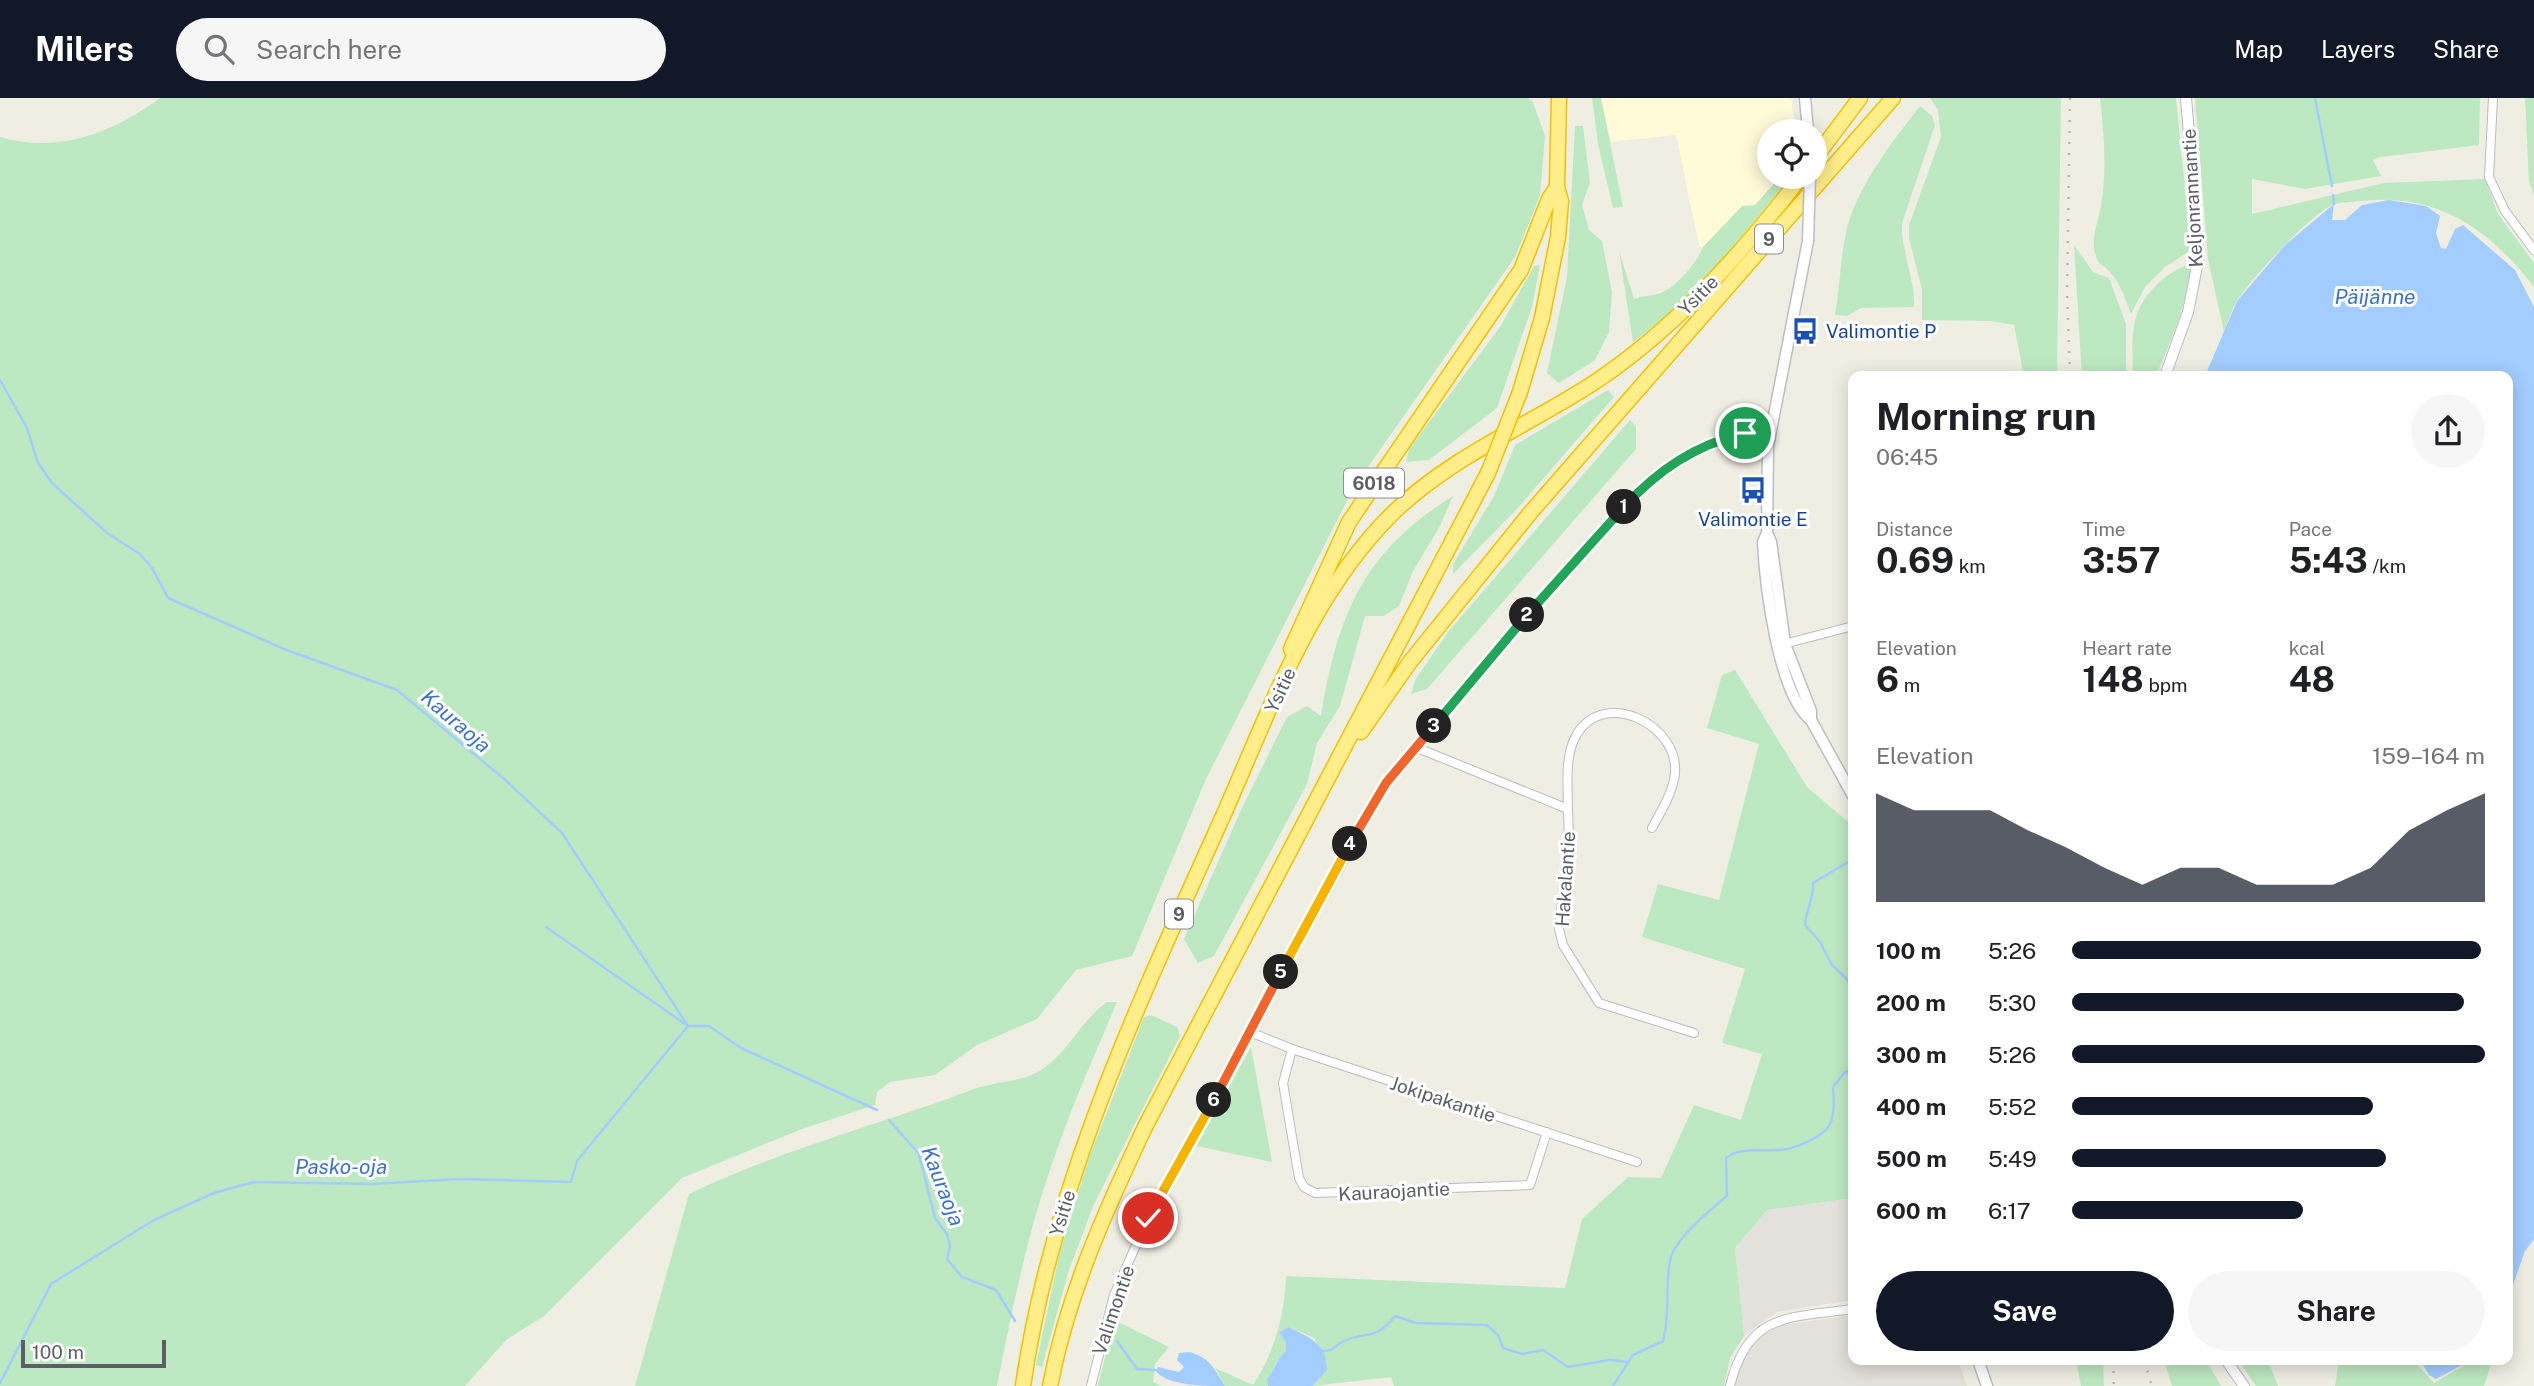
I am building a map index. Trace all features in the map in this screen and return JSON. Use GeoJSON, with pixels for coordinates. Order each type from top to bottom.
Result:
{"type":"FeatureCollection","features":[{"type":"Feature","properties":{"kind":"highway","name":"6018"},"geometry":{"type":"LineString","coordinates":[[1338,760],[1488,473],[1520,392],[1542,318],[1558,237],[1561,201],[1557,187],[1559,98]]}},
{"type":"Feature","properties":{"kind":"highway"},"geometry":{"type":"LineString","coordinates":[[1827,142],[1860,98]]}},
{"type":"Feature","properties":{"kind":"highway","name":"9"},"geometry":{"type":"LineString","coordinates":[[1338,760],[1504,544],[1894,98]]}},
{"type":"Feature","properties":{"kind":"highway","name":"6018"},"geometry":{"type":"LineString","coordinates":[[1285,678],[1293,640],[1349,522],[1521,270],[1549,199],[1557,187]]}},
{"type":"Feature","properties":{"kind":"highway","name":"Ysitie"},"geometry":{"type":"LineString","coordinates":[[1023,1386],[1030,1340],[1055,1232],[1110,1072],[1285,678],[1332,585],[1357,552],[1395,511],[1460,460],[1620,365],[1641,349],[1700,296],[1791,189]]}},
{"type":"Feature","properties":{"kind":"highway","name":"Ysitie"},"geometry":{"type":"LineString","coordinates":[[1051,1386],[1060,1337],[1095,1234],[1145,1127],[1338,760]]}},
{"type":"Feature","properties":{"kind":"main road"},"geometry":{"type":"LineString","coordinates":[[1805,98],[1807,119]]}},
{"type":"Feature","properties":{"kind":"main road"},"geometry":{"type":"LineString","coordinates":[[1810,189],[1808,241],[1770,431],[1764,561],[1781,645],[1796,699],[1803,715],[1811,720],[1848,787]]}},
{"type":"Feature","properties":{"kind":"main road"},"geometry":{"type":"LineString","coordinates":[[1980,1365],[1987,1386]]}},
{"type":"Feature","properties":{"kind":"street","name":"Keljonrannantie"},"geometry":{"type":"LineString","coordinates":[[2167,371],[2188,312],[2199,256],[2186,98]]}},
{"type":"Feature","properties":{"kind":"street"},"geometry":{"type":"LineString","coordinates":[[2493,98],[2489,177],[2504,211],[2534,250]]}},
{"type":"Feature","properties":{"kind":"street","name":"Valimontie"},"geometry":{"type":"LineString","coordinates":[[1091,1386],[1102,1332],[1132,1254],[1159,1197],[1346,851],[1386,783],[1501,644],[1651,478],[1686,454],[1717,440],[1745,433],[1770,431]]}},
{"type":"Feature","properties":{"kind":"street"},"geometry":{"type":"LineString","coordinates":[[1781,645],[1848,627]]}},
{"type":"Feature","properties":{"kind":"street"},"geometry":{"type":"LineString","coordinates":[[1568,808],[1569,752],[1578,732],[1595,719],[1616,713],[1633,715],[1652,724],[1672,749],[1675,772],[1670,794],[1653,828]]}},
{"type":"Feature","properties":{"kind":"street","name":"Hakalantie"},"geometry":{"type":"LineString","coordinates":[[1415,747],[1568,808],[1569,841],[1559,929],[1563,945],[1599,1003],[1694,1033]]}},
{"type":"Feature","properties":{"kind":"street","name":"Jokipakantie"},"geometry":{"type":"LineString","coordinates":[[1250,1032],[1292,1049],[1637,1162]]}},
{"type":"Feature","properties":{"kind":"street","name":"Kauraojantie"},"geometry":{"type":"LineString","coordinates":[[1292,1049],[1283,1083],[1298,1178],[1304,1187],[1315,1193],[1530,1185],[1547,1132]]}},
{"type":"Feature","properties":{"kind":"street"},"geometry":{"type":"LineString","coordinates":[[1730,1386],[1737,1358],[1751,1336],[1780,1320],[1848,1310]]}},
{"type":"Feature","properties":{"kind":"street"},"geometry":{"type":"LineString","coordinates":[[2230,1365],[2245,1386]]}},
{"type":"Feature","properties":{"kind":"shaded area"},"geometry":{"type":"Polygon","coordinates":[[[1601,98],[1791,98],[1794,119],[1757,119],[1757,189],[1769,189],[1755,205],[1702,248],[1699,246],[1676,135],[1611,142],[1601,98]]]}},
{"type":"Feature","properties":{"kind":"shaded area"},"geometry":{"type":"Polygon","coordinates":[[[1848,1199],[1848,1301],[1777,1312],[1744,1336],[1735,1248],[1767,1210],[1848,1199]]]}},
{"type":"Feature","properties":{"kind":"shaded area"},"geometry":{"type":"Polygon","coordinates":[[[1848,1316],[1848,1365],[1960,1365],[1967,1386],[1734,1386],[1742,1359],[1754,1340],[1782,1325],[1848,1316]]]}},
{"type":"Feature","properties":{"kind":"green space"},"geometry":{"type":"Polygon","coordinates":[[[160,98],[1528,98],[1533,102],[1545,136],[1540,196],[1515,257],[1354,487],[1206,779],[1132,956],[1076,970],[1037,1019],[977,1045],[935,1075],[890,1082],[877,1092],[875,1105],[802,1129],[682,1178],[544,1316],[506,1340],[465,1386],[0,1386],[0,137],[43,143],[84,137],[123,121],[160,98]]]}},
{"type":"Feature","properties":{"kind":"green space"},"geometry":{"type":"Polygon","coordinates":[[[1592,98],[1601,98],[1623,207],[1613,208],[1598,144],[1592,98]]]}},
{"type":"Feature","properties":{"kind":"green space"},"geometry":{"type":"Polygon","coordinates":[[[1930,98],[2061,98],[2057,371],[2023,371],[2014,325],[1990,321],[1922,320],[1922,290],[1909,238],[1909,225],[1941,137],[1938,110],[1930,98]]]}},
{"type":"Feature","properties":{"kind":"green space"},"geometry":{"type":"Polygon","coordinates":[[[2100,98],[2176,98],[2191,250],[2165,267],[2145,287],[2131,314],[2119,285],[2111,273],[2099,263],[2094,248],[2104,179],[2100,98]]]}},
{"type":"Feature","properties":{"kind":"green space"},"geometry":{"type":"Polygon","coordinates":[[[2195,98],[2480,98],[2479,145],[2381,157],[2373,160],[2381,176],[2305,189],[2252,179],[2252,214],[2384,183],[2485,179],[2498,214],[2534,263],[2534,287],[2517,266],[2480,232],[2437,209],[2413,202],[2388,200],[2341,203],[2325,209],[2312,219],[2267,264],[2236,302],[2224,332],[2208,259],[2195,98]]]}},
{"type":"Feature","properties":{"kind":"green space"},"geometry":{"type":"Polygon","coordinates":[[[2525,98],[2534,98],[2534,196],[2529,181],[2525,98]]]}},
{"type":"Feature","properties":{"kind":"green space"},"geometry":{"type":"Polygon","coordinates":[[[1920,106],[1932,116],[1935,125],[1902,223],[1914,307],[1861,308],[1847,316],[1835,315],[1850,217],[1876,166],[1920,106]]]}},
{"type":"Feature","properties":{"kind":"green space"},"geometry":{"type":"Polygon","coordinates":[[[1575,126],[1583,126],[1590,182],[1582,205],[1589,230],[1602,241],[1612,292],[1609,332],[1595,360],[1559,383],[1547,373],[1567,277],[1575,126]]]}},
{"type":"Feature","properties":{"kind":"green space"},"geometry":{"type":"Polygon","coordinates":[[[1769,189],[1780,189],[1695,288],[1633,342],[1619,251],[1634,299],[1661,293],[1686,274],[1702,248],[1742,206],[1755,205],[1769,189]]]}},
{"type":"Feature","properties":{"kind":"green space"},"geometry":{"type":"Polygon","coordinates":[[[2074,245],[2093,272],[2109,278],[2126,324],[2126,371],[2082,371],[2074,245]]]}},
{"type":"Feature","properties":{"kind":"green space"},"geometry":{"type":"Polygon","coordinates":[[[2191,264],[2182,307],[2158,371],[2133,371],[2133,332],[2141,305],[2154,287],[2191,264]]]}},
{"type":"Feature","properties":{"kind":"green space"},"geometry":{"type":"Polygon","coordinates":[[[1540,265],[1532,307],[1497,408],[1429,460],[1406,462],[1409,449],[1500,327],[1534,266],[1540,265]]]}},
{"type":"Feature","properties":{"kind":"green space"},"geometry":{"type":"Polygon","coordinates":[[[1608,390],[1614,397],[1516,510],[1453,574],[1453,564],[1494,496],[1515,445],[1608,390]]]}},
{"type":"Feature","properties":{"kind":"green space"},"geometry":{"type":"Polygon","coordinates":[[[1630,420],[1636,426],[1636,449],[1427,689],[1411,694],[1415,680],[1448,632],[1630,420]]]}},
{"type":"Feature","properties":{"kind":"green space"},"geometry":{"type":"Polygon","coordinates":[[[1453,496],[1440,526],[1413,571],[1399,606],[1384,616],[1365,616],[1340,706],[1317,743],[1307,784],[1214,956],[1198,963],[1184,939],[1241,810],[1287,717],[1307,706],[1321,716],[1336,646],[1360,589],[1376,563],[1397,540],[1422,517],[1453,496]]]}},
{"type":"Feature","properties":{"kind":"green space"},"geometry":{"type":"Polygon","coordinates":[[[1735,670],[1807,787],[1848,822],[1848,1199],[1767,1210],[1735,1248],[1744,1336],[1730,1358],[1724,1386],[1394,1386],[1391,1377],[1312,1386],[1327,1362],[1314,1338],[1289,1327],[1279,1332],[1286,1343],[1286,1352],[1267,1379],[1268,1386],[1225,1386],[1215,1368],[1253,1385],[1260,1373],[1277,1333],[1286,1276],[1565,1288],[1582,1219],[1628,1177],[1661,1178],[1694,1105],[1741,1120],[1762,1054],[1722,1043],[1745,969],[1642,937],[1658,884],[1719,900],[1759,744],[1707,728],[1722,675],[1735,670]]]}},
{"type":"Feature","properties":{"kind":"green space"},"geometry":{"type":"Polygon","coordinates":[[[1107,1002],[1117,1002],[1072,1110],[1038,1206],[997,1386],[635,1386],[689,1194],[794,1151],[974,1089],[1036,1073],[1056,1058],[1088,1019],[1107,1002]]]}},
{"type":"Feature","properties":{"kind":"green space"},"geometry":{"type":"Polygon","coordinates":[[[1151,1015],[1177,1027],[1180,1036],[1094,1204],[1069,1270],[1042,1367],[1036,1365],[1060,1251],[1089,1158],[1144,1017],[1151,1015]]]}},
{"type":"Feature","properties":{"kind":"green space"},"geometry":{"type":"Polygon","coordinates":[[[1251,1047],[1272,1162],[1196,1146],[1251,1047]]]}},
{"type":"Feature","properties":{"kind":"green space"},"geometry":{"type":"Polygon","coordinates":[[[1114,1320],[1169,1347],[1155,1364],[1153,1382],[1161,1386],[1098,1386],[1114,1320]]]}},
{"type":"Feature","properties":{"kind":"green space"},"geometry":{"type":"Polygon","coordinates":[[[2077,1365],[2103,1365],[2104,1386],[2081,1386],[2077,1365]]]}},
{"type":"Feature","properties":{"kind":"green space"},"geometry":{"type":"Polygon","coordinates":[[[2166,1365],[2209,1365],[2221,1386],[2172,1386],[2166,1365]]]}},
{"type":"Feature","properties":{"kind":"green space"},"geometry":{"type":"Polygon","coordinates":[[[2241,1365],[2270,1365],[2278,1386],[2256,1386],[2241,1365]]]}},
{"type":"Feature","properties":{"kind":"green space"},"geometry":{"type":"Polygon","coordinates":[[[2338,1365],[2418,1365],[2434,1383],[2465,1365],[2490,1365],[2484,1386],[2335,1386],[2338,1365]]]}},
{"type":"Feature","properties":{"kind":"water","name":"Päijänne"},"geometry":{"type":"Polygon","coordinates":[[[2389,200],[2426,206],[2440,216],[2436,233],[2441,248],[2446,249],[2455,229],[2463,225],[2515,270],[2534,307],[2534,1239],[2525,1251],[2513,1285],[2513,371],[2207,371],[2237,301],[2285,245],[2334,204],[2332,220],[2345,220],[2362,205],[2389,200]]]}},
{"type":"Feature","properties":{"kind":"water"},"geometry":{"type":"Polygon","coordinates":[[[1289,1327],[1316,1342],[1324,1353],[1327,1370],[1312,1386],[1268,1386],[1267,1379],[1286,1351],[1286,1343],[1279,1332],[1289,1327]]]}},
{"type":"Feature","properties":{"kind":"water"},"geometry":{"type":"Polygon","coordinates":[[[1189,1352],[1207,1360],[1225,1386],[1177,1382],[1161,1376],[1156,1371],[1158,1367],[1179,1372],[1184,1367],[1177,1360],[1179,1353],[1189,1352]]]}},
{"type":"Feature","properties":{"kind":"water"},"geometry":{"type":"Polygon","coordinates":[[[2423,1365],[2462,1365],[2436,1379],[2429,1375],[2423,1365]]]}},
{"type":"Feature","properties":{"kind":"waterway"},"geometry":{"type":"LineString","coordinates":[[2315,98],[2332,186]]}},
{"type":"Feature","properties":{"kind":"waterway"},"geometry":{"type":"LineString","coordinates":[[2333,195],[2334,204]]}},
{"type":"Feature","properties":{"kind":"waterway","name":"Kauraoja"},"geometry":{"type":"LineString","coordinates":[[0,380],[27,428],[38,463],[52,483],[107,533],[140,554],[152,568],[168,598],[284,649],[397,690],[503,778],[562,833],[688,1026]]}},
{"type":"Feature","properties":{"kind":"waterway"},"geometry":{"type":"LineString","coordinates":[[1848,862],[1813,883],[1805,925],[1820,942],[1832,965],[1848,982]]}},
{"type":"Feature","properties":{"kind":"waterway"},"geometry":{"type":"LineString","coordinates":[[546,927],[685,1024]]}},
{"type":"Feature","properties":{"kind":"waterway","name":"Kauraoja"},"geometry":{"type":"LineString","coordinates":[[688,1026],[709,1026],[741,1048],[877,1110]]}},
{"type":"Feature","properties":{"kind":"waterway","name":"Pasko-oja"},"geometry":{"type":"LineString","coordinates":[[0,1383],[51,1284],[154,1220],[214,1193],[254,1182],[371,1184],[460,1179],[571,1182],[577,1161],[688,1026]]}},
{"type":"Feature","properties":{"kind":"waterway"},"geometry":{"type":"LineString","coordinates":[[1613,1386],[1633,1355],[1663,1341],[1671,1257],[1687,1232],[1727,1196],[1726,1158],[1738,1152],[1786,1149],[1820,1135],[1829,1126],[1832,1117],[1833,1087],[1848,1071]]}},
{"type":"Feature","properties":{"kind":"waterway","name":"Kauraoja"},"geometry":{"type":"LineString","coordinates":[[889,1120],[919,1154],[935,1218],[947,1234],[950,1247],[947,1259],[962,1277],[996,1290],[1015,1321]]}},
{"type":"Feature","properties":{"kind":"waterway","name":"Kauraoja"},"geometry":{"type":"LineString","coordinates":[[1323,1351],[1350,1339],[1376,1332],[1395,1316],[1416,1323],[1487,1325],[1498,1335],[1503,1348],[1522,1354],[1543,1350],[1568,1367],[1610,1360],[1628,1362]]}},
{"type":"Feature","properties":{"kind":"waterway","name":"Kauraoja"},"geometry":{"type":"LineString","coordinates":[[1117,1341],[1137,1369],[1156,1370]]}},
{"type":"Feature","properties":{"kind":"railway"},"geometry":{"type":"LineString","coordinates":[[2070,98],[2067,292],[2070,371]]}},
{"type":"Feature","properties":{"kind":"railway"},"geometry":{"type":"LineString","coordinates":[[2113,1365],[2114,1386]]}},
{"type":"Feature","properties":{"kind":"railway"},"geometry":{"type":"LineString","coordinates":[[2146,1365],[2152,1386]]}},
{"type":"Feature","properties":{"kind":"place","name":"Valimontie P"},"geometry":{"type":"Point","coordinates":[1805,331]}},
{"type":"Feature","properties":{"kind":"place","name":"Valimontie E"},"geometry":{"type":"Point","coordinates":[1753,490]}},
{"type":"Feature","properties":{"kind":"route"},"geometry":{"type":"LineString","coordinates":[[1148,1218],[1346,851],[1386,783],[1501,644],[1651,478],[1686,454],[1717,440],[1745,433]]}}]}
